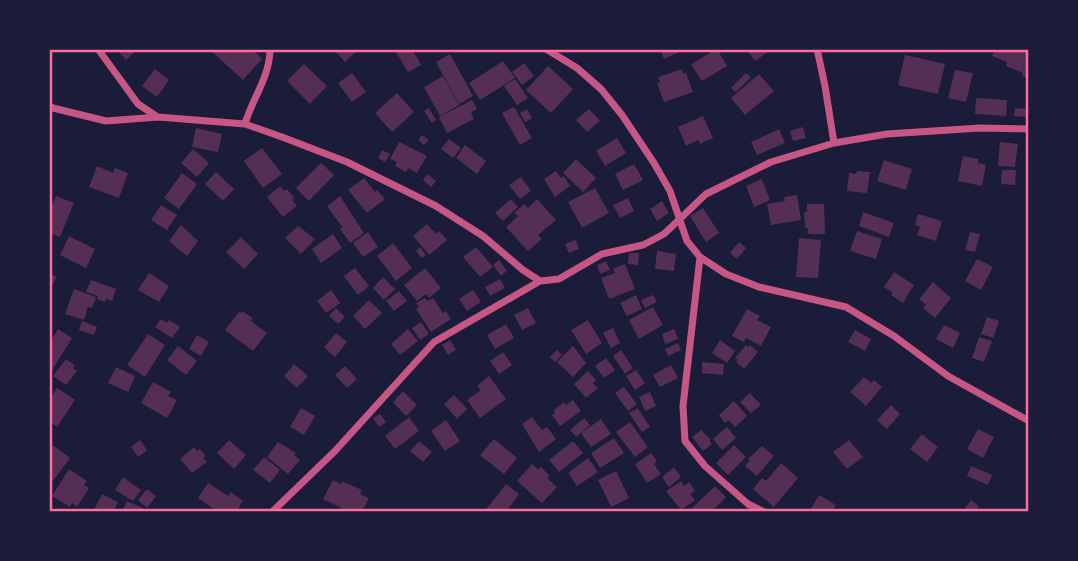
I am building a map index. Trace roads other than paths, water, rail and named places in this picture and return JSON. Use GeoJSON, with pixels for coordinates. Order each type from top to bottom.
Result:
{"type":"FeatureCollection","features":[{"type":"Feature","properties":{"kind":"street"},"geometry":{"type":"LineString","coordinates":[[98,49],[138,104],[158,117]]}},
{"type":"Feature","properties":{"kind":"street"},"geometry":{"type":"LineString","coordinates":[[263,49],[270,58]]}},
{"type":"Feature","properties":{"kind":"street"},"geometry":{"type":"LineString","coordinates":[[244,124],[262,87],[270,49]]}},
{"type":"Feature","properties":{"kind":"street"},"geometry":{"type":"LineString","coordinates":[[546,49],[577,68],[601,89],[654,163],[670,191],[687,241],[701,257],[726,274],[759,287],[846,307],[894,336],[948,376],[1029,421]]}},
{"type":"Feature","properties":{"kind":"street"},"geometry":{"type":"LineString","coordinates":[[817,49],[834,143]]}},
{"type":"Feature","properties":{"kind":"street"},"geometry":{"type":"LineString","coordinates":[[49,107],[106,121],[158,117],[244,124],[347,162],[436,206],[483,236],[540,281]]}},
{"type":"Feature","properties":{"kind":"street"},"geometry":{"type":"LineString","coordinates":[[272,512],[335,451],[434,342],[540,281],[559,279],[602,254],[643,245],[664,234],[706,194],[771,162],[834,143],[887,134],[980,128],[1029,129]]}},
{"type":"Feature","properties":{"kind":"street"},"geometry":{"type":"LineString","coordinates":[[701,257],[683,406],[685,441],[705,466],[748,504],[764,512]]}}]}
